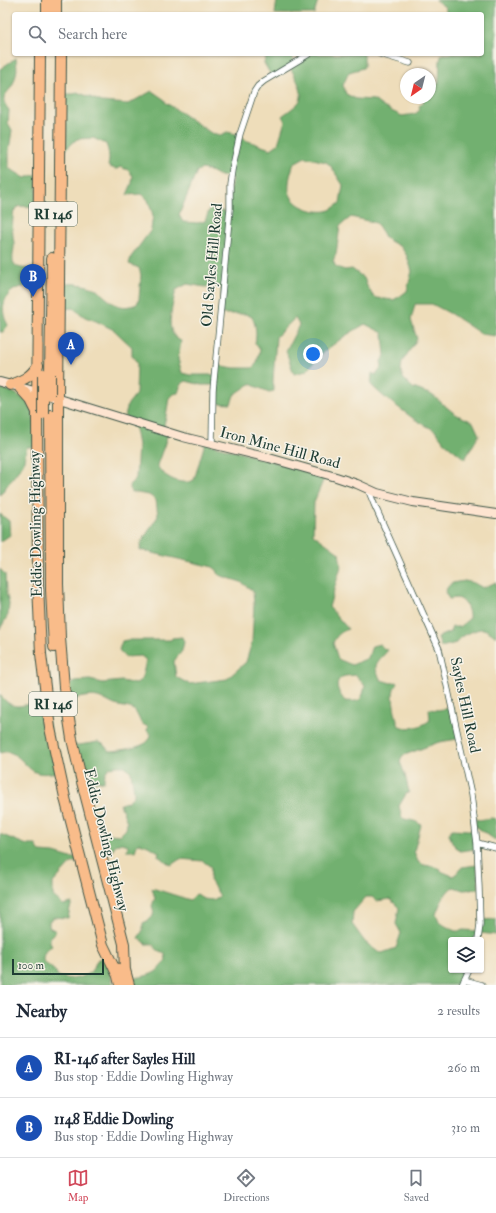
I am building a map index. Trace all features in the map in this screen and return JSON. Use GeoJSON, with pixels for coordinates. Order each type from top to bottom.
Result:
{"type":"FeatureCollection","features":[{"type":"Feature","properties":{"kind":"highway"},"geometry":{"type":"LineString","coordinates":[[41,0],[41,12]]}},
{"type":"Feature","properties":{"kind":"highway"},"geometry":{"type":"LineString","coordinates":[[47,0],[47,12]]}},
{"type":"Feature","properties":{"kind":"highway"},"geometry":{"type":"LineString","coordinates":[[56,0],[56,12]]}},
{"type":"Feature","properties":{"kind":"highway"},"geometry":{"type":"LineString","coordinates":[[61,0],[61,12]]}},
{"type":"Feature","properties":{"kind":"highway"},"geometry":{"type":"LineString","coordinates":[[40,56],[38,392],[44,414]]}},
{"type":"Feature","properties":{"kind":"highway","name":"Eddie Dowling Highway"},"geometry":{"type":"LineString","coordinates":[[46,56],[47,374]]}},
{"type":"Feature","properties":{"kind":"highway","name":"Eddie Dowling Highway"},"geometry":{"type":"LineString","coordinates":[[55,56],[47,374],[44,414],[44,608],[47,651],[52,700],[59,745],[67,781],[121,974],[129,985]]}},
{"type":"Feature","properties":{"kind":"highway"},"geometry":{"type":"LineString","coordinates":[[61,56],[58,398],[58,584],[60,638],[66,701],[76,755],[124,944],[121,974]]}},
{"type":"Feature","properties":{"kind":"highway"},"geometry":{"type":"LineString","coordinates":[[5,383],[28,377],[33,373],[38,365]]}},
{"type":"Feature","properties":{"kind":"highway"},"geometry":{"type":"LineString","coordinates":[[20,388],[44,414]]}},
{"type":"Feature","properties":{"kind":"highway","name":"Eddie Dowling Highway"},"geometry":{"type":"LineString","coordinates":[[120,985],[121,974]]}},
{"type":"Feature","properties":{"kind":"street","name":"Old Sayles Hill Road"},"geometry":{"type":"LineString","coordinates":[[212,444],[214,390],[230,209],[230,184],[240,134],[254,92],[258,86],[307,56]]}},
{"type":"Feature","properties":{"kind":"street"},"geometry":{"type":"LineString","coordinates":[[387,56],[410,63]]}},
{"type":"Feature","properties":{"kind":"street"},"geometry":{"type":"LineString","coordinates":[[5,383],[58,398]]}},
{"type":"Feature","properties":{"kind":"street","name":"Iron Mine Hill Road"},"geometry":{"type":"LineString","coordinates":[[58,398],[184,437],[328,474],[377,493],[414,502],[496,514]]}},
{"type":"Feature","properties":{"kind":"street","name":"Sayles Hill Road"},"geometry":{"type":"LineString","coordinates":[[368,489],[439,649],[471,795],[477,843],[480,916],[478,937]]}},
{"type":"Feature","properties":{"kind":"street"},"geometry":{"type":"LineString","coordinates":[[477,843],[496,848]]}},
{"type":"Feature","properties":{"kind":"street"},"geometry":{"type":"LineString","coordinates":[[463,982],[482,985]]}},
{"type":"Feature","properties":{"kind":"green space"},"geometry":{"type":"Polygon","coordinates":[[[277,0],[318,0],[315,12],[275,12],[277,0]]]}},
{"type":"Feature","properties":{"kind":"green space"},"geometry":{"type":"Polygon","coordinates":[[[435,0],[496,0],[496,336],[481,334],[451,314],[432,304],[415,304],[411,320],[417,339],[402,362],[401,371],[403,378],[413,388],[432,395],[455,414],[473,422],[479,435],[465,459],[444,442],[436,431],[414,419],[371,385],[372,373],[376,375],[382,367],[381,361],[385,356],[383,333],[365,324],[345,336],[322,353],[306,371],[294,374],[286,351],[299,325],[295,318],[276,337],[273,381],[274,391],[269,392],[250,384],[234,395],[231,404],[215,403],[215,385],[202,385],[186,381],[181,384],[178,393],[173,394],[169,398],[163,429],[168,433],[157,465],[162,472],[174,480],[179,482],[189,482],[194,480],[205,443],[325,476],[314,502],[313,534],[339,553],[341,566],[329,607],[348,629],[339,634],[333,643],[338,659],[352,665],[368,658],[372,646],[380,644],[383,648],[388,650],[378,661],[376,670],[381,680],[391,683],[397,682],[398,684],[394,688],[393,702],[399,726],[411,728],[419,726],[430,720],[429,709],[438,710],[453,707],[458,739],[439,742],[402,756],[400,762],[409,792],[406,794],[399,806],[402,818],[414,821],[421,825],[414,851],[418,862],[424,865],[436,867],[453,876],[462,867],[477,865],[479,889],[463,890],[454,887],[450,889],[443,897],[436,914],[440,923],[455,931],[478,931],[482,920],[496,919],[496,935],[481,933],[479,937],[448,937],[448,973],[467,973],[461,985],[131,985],[130,979],[152,974],[159,969],[166,960],[165,954],[160,952],[153,945],[146,944],[138,938],[143,930],[143,923],[152,917],[154,912],[152,906],[155,898],[152,888],[190,900],[196,894],[203,899],[213,900],[220,896],[210,880],[211,867],[203,861],[180,859],[171,865],[158,856],[159,852],[140,843],[137,845],[135,851],[127,851],[128,845],[122,843],[115,845],[113,850],[98,852],[94,837],[109,834],[120,835],[126,829],[127,822],[120,804],[127,802],[134,796],[131,772],[125,766],[112,767],[105,773],[104,782],[96,781],[82,787],[73,746],[98,742],[103,744],[109,751],[122,750],[144,744],[149,740],[151,734],[147,731],[148,727],[141,723],[134,710],[115,705],[95,696],[70,700],[65,688],[75,681],[90,680],[102,683],[122,681],[135,684],[142,679],[146,660],[141,656],[125,657],[119,650],[122,641],[127,640],[171,640],[172,638],[182,637],[184,642],[182,651],[174,661],[176,677],[189,684],[227,679],[246,662],[252,642],[254,604],[253,591],[241,582],[219,575],[217,570],[213,567],[140,550],[141,543],[158,516],[156,500],[149,495],[131,492],[129,485],[136,478],[138,445],[134,424],[125,417],[128,404],[136,394],[137,363],[132,355],[132,347],[114,330],[85,317],[73,308],[62,309],[66,284],[85,285],[97,289],[118,306],[127,307],[137,304],[139,299],[141,275],[139,268],[129,264],[131,257],[151,230],[153,215],[148,200],[142,194],[127,195],[133,176],[128,170],[120,167],[114,169],[108,166],[109,155],[106,144],[93,138],[77,139],[65,150],[65,94],[74,94],[77,92],[102,102],[128,104],[152,91],[165,100],[165,102],[211,133],[221,135],[227,132],[241,135],[242,139],[271,149],[278,144],[285,121],[282,116],[299,102],[301,94],[299,84],[290,67],[272,77],[264,63],[266,56],[291,56],[295,63],[307,56],[364,56],[363,68],[349,72],[343,85],[346,94],[356,99],[374,100],[383,107],[402,116],[415,114],[420,110],[419,106],[422,104],[436,104],[436,85],[439,82],[441,56],[484,56],[484,12],[446,12],[445,7],[435,0]],[[305,157],[294,163],[289,180],[289,190],[291,196],[298,204],[315,211],[327,211],[340,203],[343,185],[330,165],[326,162],[305,157]],[[202,169],[197,171],[179,215],[183,222],[198,223],[205,221],[210,208],[228,212],[232,177],[220,176],[202,169]],[[351,217],[340,226],[336,254],[333,261],[336,267],[345,270],[352,269],[364,278],[373,296],[377,298],[393,300],[399,297],[407,291],[412,271],[407,256],[401,247],[383,237],[383,233],[376,223],[351,217]],[[187,284],[176,290],[170,325],[173,334],[181,341],[178,359],[182,373],[190,375],[215,375],[218,365],[234,368],[252,368],[257,363],[260,350],[255,343],[256,330],[252,317],[246,314],[222,314],[221,287],[205,287],[187,284]],[[356,675],[342,677],[337,686],[345,701],[357,701],[360,700],[365,686],[356,675]],[[366,897],[353,912],[352,924],[365,942],[378,952],[382,953],[396,948],[401,933],[396,924],[399,908],[390,899],[377,901],[372,897],[366,897]]]}},
{"type":"Feature","properties":{"kind":"green space"},"geometry":{"type":"Polygon","coordinates":[[[16,58],[17,70],[15,78],[4,99],[9,110],[8,123],[12,130],[9,150],[9,168],[25,178],[37,175],[37,207],[19,206],[14,211],[13,260],[17,267],[36,268],[34,287],[18,288],[9,294],[6,299],[3,309],[5,320],[8,325],[3,332],[0,332],[0,69],[16,58]]]}},
{"type":"Feature","properties":{"kind":"green space"},"geometry":{"type":"Polygon","coordinates":[[[0,388],[12,392],[28,403],[34,416],[35,447],[27,447],[23,464],[0,495],[0,388]]]}},
{"type":"Feature","properties":{"kind":"green space"},"geometry":{"type":"Polygon","coordinates":[[[0,514],[9,521],[10,535],[0,542],[0,514]]]}},
{"type":"Feature","properties":{"kind":"green space"},"geometry":{"type":"Polygon","coordinates":[[[0,569],[5,574],[6,592],[9,604],[8,615],[0,629],[0,569]]]}},
{"type":"Feature","properties":{"kind":"green space"},"geometry":{"type":"Polygon","coordinates":[[[465,581],[474,583],[483,588],[496,582],[496,637],[486,630],[480,629],[472,631],[456,643],[441,647],[438,637],[450,632],[452,627],[459,627],[469,619],[468,609],[462,600],[456,598],[449,599],[445,592],[451,584],[465,581]]]}},
{"type":"Feature","properties":{"kind":"green space"},"geometry":{"type":"Polygon","coordinates":[[[0,695],[14,706],[26,705],[44,700],[58,772],[46,774],[38,773],[15,755],[6,752],[0,753],[0,695]]]}},
{"type":"Feature","properties":{"kind":"green space"},"geometry":{"type":"Polygon","coordinates":[[[476,819],[496,819],[495,840],[474,825],[476,819]]]}},
{"type":"Feature","properties":{"kind":"green space"},"geometry":{"type":"Polygon","coordinates":[[[453,829],[475,832],[476,849],[460,851],[453,844],[449,834],[453,829]]]}},
{"type":"Feature","properties":{"kind":"green space"},"geometry":{"type":"Polygon","coordinates":[[[0,834],[27,845],[36,845],[40,852],[54,853],[71,858],[81,857],[82,859],[70,864],[53,883],[53,896],[63,905],[72,903],[68,918],[54,917],[49,921],[49,927],[56,931],[50,937],[50,943],[52,946],[45,952],[43,961],[55,971],[58,976],[74,978],[86,975],[93,969],[98,959],[106,958],[113,985],[0,985],[0,834]]]}},
{"type":"Feature","properties":{"kind":"place","name":"1148 Eddie Dowling"},"geometry":{"type":"Point","coordinates":[33,297]}},
{"type":"Feature","properties":{"kind":"place","name":"RI-146 after Sayles Hill"},"geometry":{"type":"Point","coordinates":[71,365]}}]}
